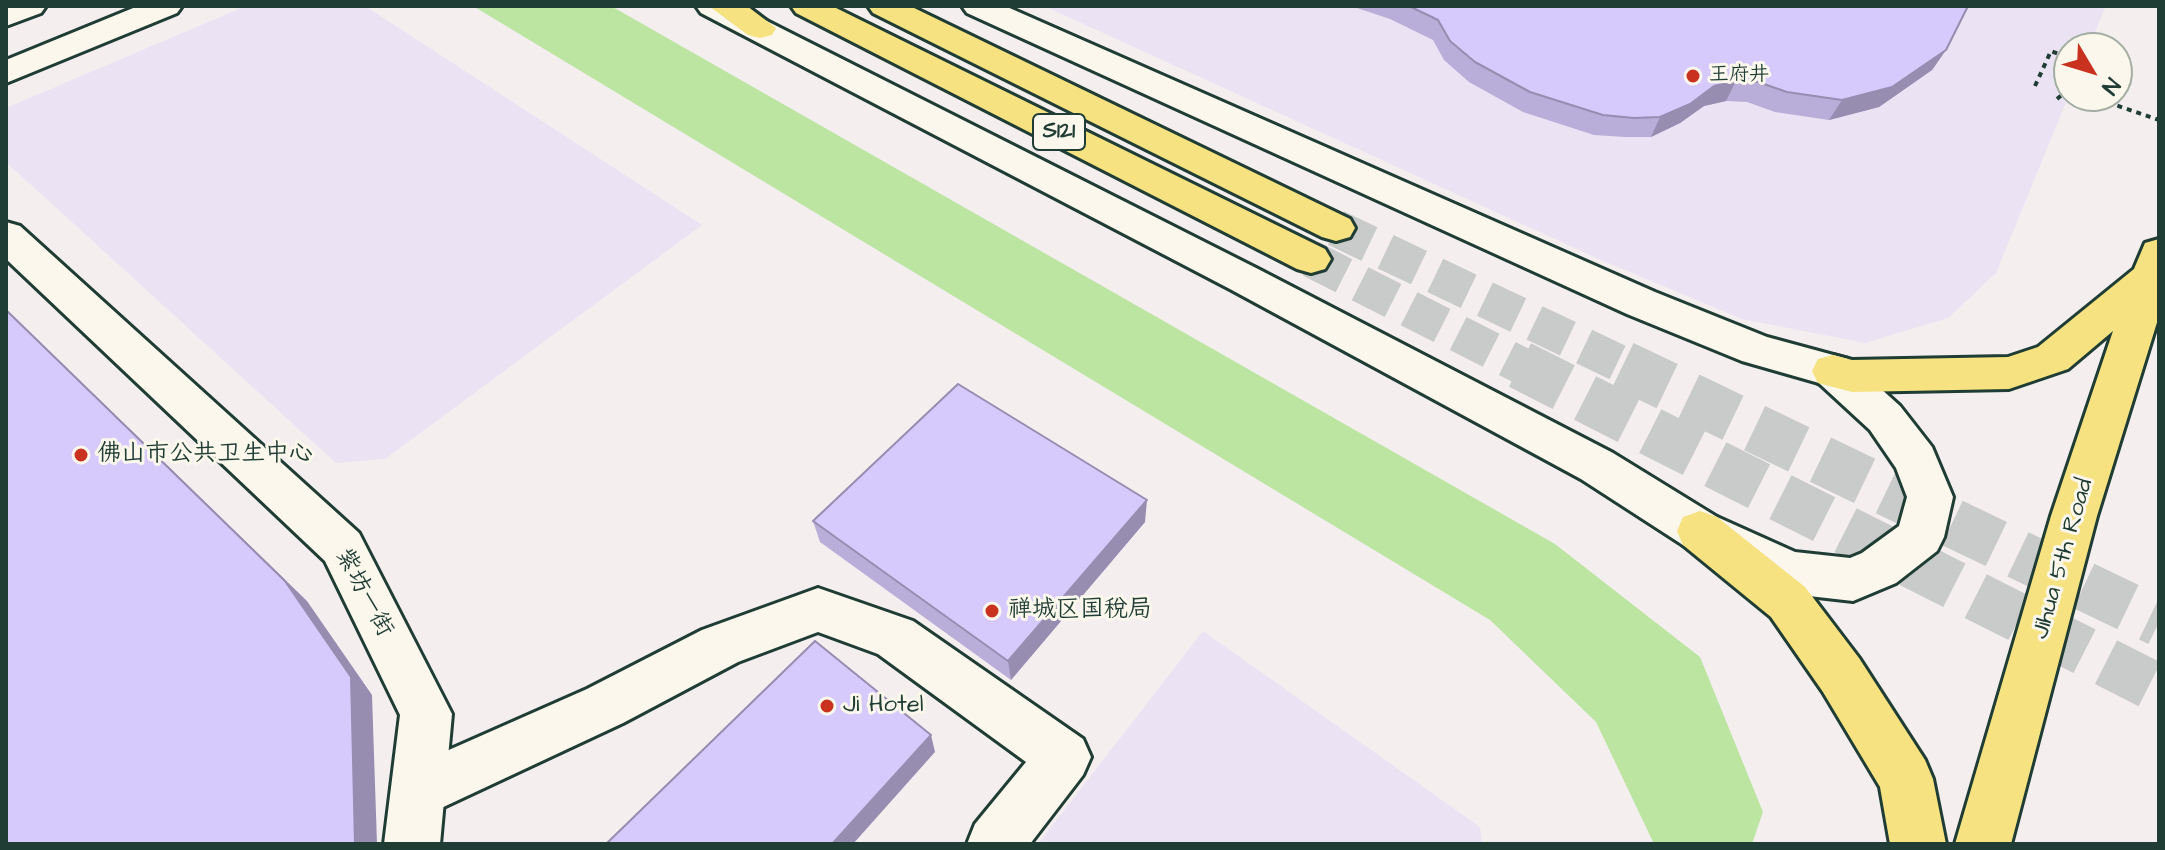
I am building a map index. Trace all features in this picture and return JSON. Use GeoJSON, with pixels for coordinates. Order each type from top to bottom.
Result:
{"type":"FeatureCollection","features":[{"type":"Feature","properties":{"kind":"main road"},"geometry":{"type":"LineString","coordinates":[[6,16],[30,6]]}},
{"type":"Feature","properties":{"kind":"main road"},"geometry":{"type":"LineString","coordinates":[[6,72],[166,6]]}},
{"type":"Feature","properties":{"kind":"main road"},"geometry":{"type":"LineString","coordinates":[[712,6],[760,28],[1597,466],[1700,531],[1788,602],[1841,675],[1906,779],[1918,844]]}},
{"type":"Feature","properties":{"kind":"main road"},"geometry":{"type":"LineString","coordinates":[[725,6],[760,28]]}},
{"type":"Feature","properties":{"kind":"main road","name":"S121"},"geometry":{"type":"LineString","coordinates":[[807,6],[1311,259]]}},
{"type":"Feature","properties":{"kind":"main road","name":"S121"},"geometry":{"type":"LineString","coordinates":[[884,6],[1336,228]]}},
{"type":"Feature","properties":{"kind":"main road"},"geometry":{"type":"LineString","coordinates":[[978,6],[1641,303],[1757,350],[1852,376],[2009,373],[2053,358],[2155,265]]}},
{"type":"Feature","properties":{"kind":"main road","name":"紫坊一街"},"geometry":{"type":"LineString","coordinates":[[6,236],[342,547],[426,714],[412,844]]}},
{"type":"Feature","properties":{"kind":"main road","name":"Jihua 5th Road"},"geometry":{"type":"LineString","coordinates":[[1983,844],[2074,516],[2155,265]]}},
{"type":"Feature","properties":{"kind":"main road"},"geometry":{"type":"LineString","coordinates":[[1700,531],[1791,573],[1853,580],[1879,568],[1920,537],[1930,497],[1916,460],[1885,418],[1833,371]]}},
{"type":"Feature","properties":{"kind":"main road"},"geometry":{"type":"LineString","coordinates":[[418,791],[605,706],[720,646],[818,610],[895,637],[1064,757],[995,844]]}},
{"type":"Feature","properties":{"kind":"path"},"geometry":{"type":"LineString","coordinates":[[2035,86],[2053,52]]}},
{"type":"Feature","properties":{"kind":"path"},"geometry":{"type":"LineString","coordinates":[[2133,111],[2159,120]]}},
{"type":"Feature","properties":{"kind":"shaded area"},"geometry":{"type":"Polygon","coordinates":[[[246,6],[365,6],[702,225],[385,459],[336,463],[6,162],[6,108],[246,6]]]}},
{"type":"Feature","properties":{"kind":"shaded area"},"geometry":{"type":"Polygon","coordinates":[[[1044,6],[2106,6],[2095,32],[2053,32],[2053,112],[2062,112],[1996,273],[1948,318],[1865,343],[1742,319],[1601,260],[1044,6]]]}},
{"type":"Feature","properties":{"kind":"shaded area"},"geometry":{"type":"Polygon","coordinates":[[[1203,631],[1480,827],[1482,844],[1038,844],[1203,631]]]}},
{"type":"Feature","properties":{"kind":"green space"},"geometry":{"type":"Polygon","coordinates":[[[473,6],[611,6],[1555,544],[1700,657],[1763,812],[1752,844],[1654,844],[1596,722],[1490,620],[473,6]]]}},
{"type":"Feature","properties":{"kind":"building","name":"王府井"},"geometry":{"type":"Polygon","coordinates":[[[1409,6],[1968,6],[1946,50],[1892,87],[1842,100],[1787,92],[1758,82],[1736,81],[1714,86],[1690,104],[1660,117],[1634,118],[1603,115],[1530,92],[1475,62],[1450,41],[1438,20],[1409,6]]]}},
{"type":"Feature","properties":{"kind":"building","name":"佛山市公共卫生中心"},"geometry":{"type":"Polygon","coordinates":[[[6,310],[285,581],[351,677],[355,844],[6,844],[6,310]]]}},
{"type":"Feature","properties":{"kind":"building","name":"禅城区国税局"},"geometry":{"type":"Polygon","coordinates":[[[958,384],[1147,500],[1008,661],[813,521],[958,384]]]}},
{"type":"Feature","properties":{"kind":"building","name":"Ji Hotel"},"geometry":{"type":"Polygon","coordinates":[[[815,641],[931,735],[832,844],[606,844],[815,641]]]}},
{"type":"Feature","properties":{"kind":"tunnel"},"geometry":{"type":"LineString","coordinates":[[1336,228],[1627,367]]}},
{"type":"Feature","properties":{"kind":"tunnel"},"geometry":{"type":"LineString","coordinates":[[1311,259],[1524,367]]}},
{"type":"Feature","properties":{"kind":"tunnel"},"geometry":{"type":"LineString","coordinates":[[1520,365],[2159,689]]}},
{"type":"Feature","properties":{"kind":"tunnel"},"geometry":{"type":"LineString","coordinates":[[1623,365],[2159,622]]}},
{"type":"Feature","properties":{"kind":"place","name":"王府井"},"geometry":{"type":"Point","coordinates":[1693,76]}},
{"type":"Feature","properties":{"kind":"place","name":"佛山市公共卫生中心"},"geometry":{"type":"Point","coordinates":[81,455]}},
{"type":"Feature","properties":{"kind":"place","name":"禅城区国税局"},"geometry":{"type":"Point","coordinates":[992,611]}},
{"type":"Feature","properties":{"kind":"place","name":"Ji Hotel"},"geometry":{"type":"Point","coordinates":[827,706]}}]}
